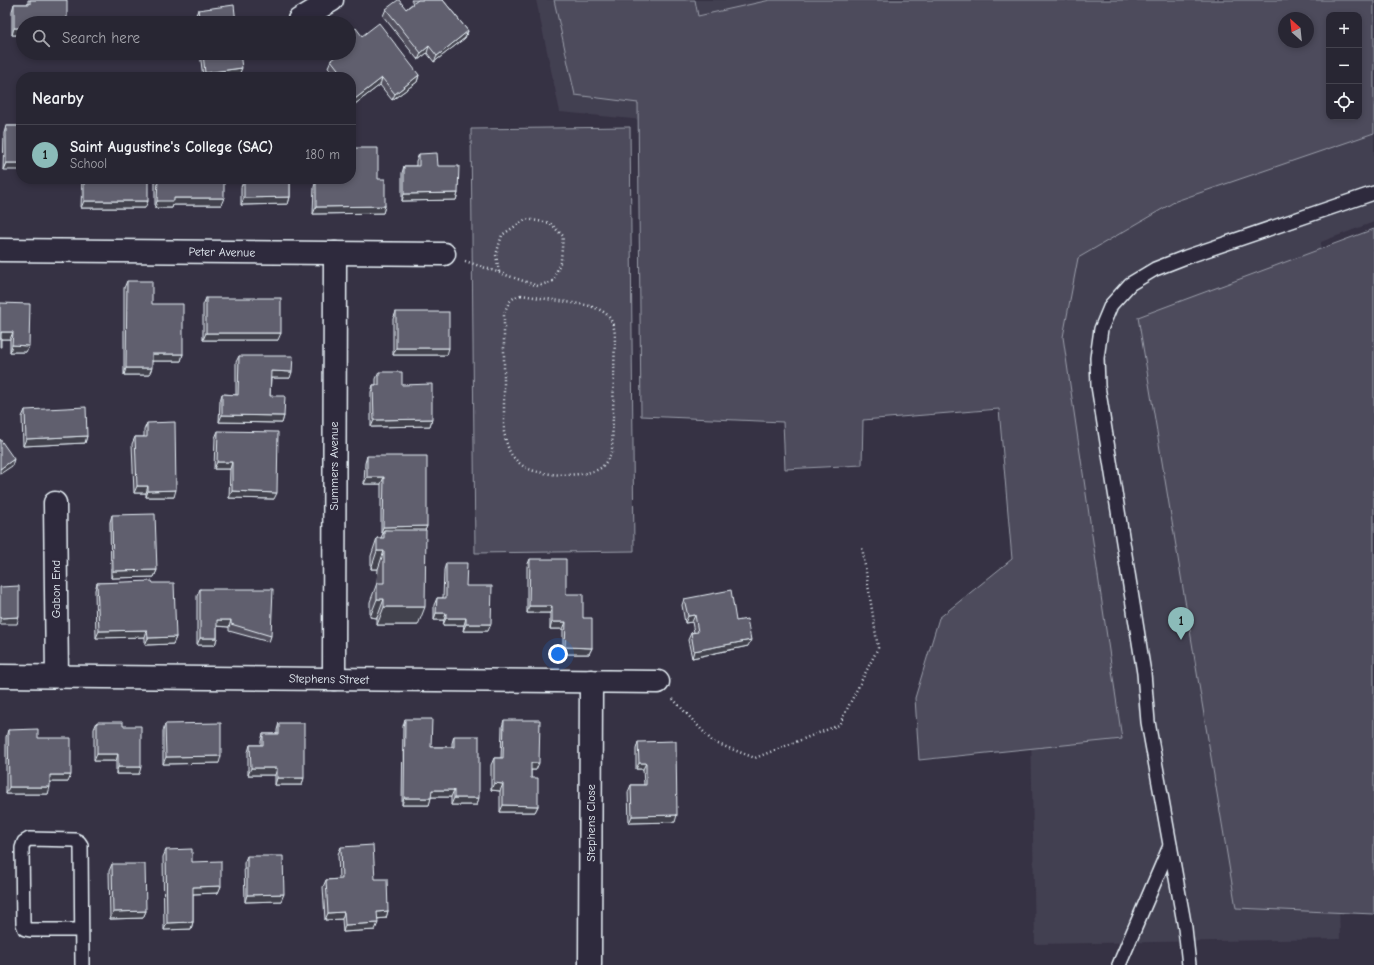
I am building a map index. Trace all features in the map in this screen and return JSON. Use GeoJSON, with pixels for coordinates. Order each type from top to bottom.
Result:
{"type":"FeatureCollection","features":[{"type":"Feature","properties":{"kind":"street"},"geometry":{"type":"LineString","coordinates":[[306,16],[332,0]]}},
{"type":"Feature","properties":{"kind":"street","name":"Peter Avenue"},"geometry":{"type":"LineString","coordinates":[[0,250],[444,254]]}},
{"type":"Feature","properties":{"kind":"street","name":"Summers Avenue"},"geometry":{"type":"LineString","coordinates":[[334,679],[335,253]]}},
{"type":"Feature","properties":{"kind":"street","name":"Gabon End"},"geometry":{"type":"LineString","coordinates":[[56,503],[56,676]]}},
{"type":"Feature","properties":{"kind":"street","name":"Stephens Street"},"geometry":{"type":"LineString","coordinates":[[0,676],[658,682]]}},
{"type":"Feature","properties":{"kind":"street","name":"Stephens Close"},"geometry":{"type":"LineString","coordinates":[[590,965],[591,682]]}},
{"type":"Feature","properties":{"kind":"lane"},"geometry":{"type":"LineString","coordinates":[[1189,965],[1185,928],[1148,722],[1144,673],[1098,386],[1097,358],[1101,330],[1111,305],[1130,284],[1155,269],[1374,193]]}},
{"type":"Feature","properties":{"kind":"lane"},"geometry":{"type":"LineString","coordinates":[[81,930],[25,929],[23,924],[22,863],[22,848],[24,842],[29,839],[75,840],[81,845],[82,965]]}},
{"type":"Feature","properties":{"kind":"lane"},"geometry":{"type":"LineString","coordinates":[[1119,965],[1170,846]]}},
{"type":"Feature","properties":{"kind":"path"},"geometry":{"type":"LineString","coordinates":[[444,254],[538,286],[553,281],[561,260],[563,236],[550,223],[526,219],[502,234],[496,255],[499,272]]}},
{"type":"Feature","properties":{"kind":"path"},"geometry":{"type":"LineString","coordinates":[[528,295],[596,308],[606,313],[614,325],[612,452],[602,467],[594,471],[575,475],[537,472],[519,463],[512,457],[508,449],[504,432],[504,315],[510,300],[515,296],[528,295]]}},
{"type":"Feature","properties":{"kind":"path"},"geometry":{"type":"LineString","coordinates":[[658,682],[713,742],[755,758],[839,725],[878,648],[862,547]]}},
{"type":"Feature","properties":{"kind":"shaded area"},"geometry":{"type":"Polygon","coordinates":[[[536,0],[1374,0],[1374,222],[1321,242],[1340,939],[1035,944],[1023,306],[757,131],[560,112],[536,0]]]}},
{"type":"Feature","properties":{"kind":"shaded area"},"geometry":{"type":"Polygon","coordinates":[[[554,0],[695,0],[698,16],[770,0],[1374,0],[1374,133],[1176,201],[1078,258],[1063,337],[1122,739],[919,760],[915,698],[939,618],[1012,559],[999,409],[863,420],[862,465],[785,469],[783,422],[641,416],[638,103],[575,95],[554,0]]]}},
{"type":"Feature","properties":{"kind":"shaded area"},"geometry":{"type":"Polygon","coordinates":[[[630,127],[634,551],[475,553],[471,129],[630,127]]]}},
{"type":"Feature","properties":{"kind":"shaded area"},"geometry":{"type":"Polygon","coordinates":[[[1374,229],[1374,914],[1236,908],[1138,317],[1374,229]]]}},
{"type":"Feature","properties":{"kind":"building"},"geometry":{"type":"Polygon","coordinates":[[[30,0],[67,0],[67,16],[16,16],[16,28],[14,28],[14,4],[30,4],[30,0]]]}},
{"type":"Feature","properties":{"kind":"building"},"geometry":{"type":"Polygon","coordinates":[[[398,0],[406,9],[418,0],[443,0],[468,31],[437,56],[429,46],[421,53],[386,9],[398,0]]]}},
{"type":"Feature","properties":{"kind":"building"},"geometry":{"type":"Polygon","coordinates":[[[234,5],[235,16],[199,16],[198,10],[234,5]]]}},
{"type":"Feature","properties":{"kind":"building"},"geometry":{"type":"Polygon","coordinates":[[[379,23],[419,75],[395,94],[382,78],[356,98],[356,72],[340,72],[331,60],[356,60],[356,28],[362,36],[379,23]]]}},
{"type":"Feature","properties":{"kind":"building"},"geometry":{"type":"Polygon","coordinates":[[[204,60],[241,60],[242,68],[205,72],[204,60]]]}},
{"type":"Feature","properties":{"kind":"building"},"geometry":{"type":"Polygon","coordinates":[[[6,126],[16,126],[16,163],[6,163],[6,126]]]}},
{"type":"Feature","properties":{"kind":"building"},"geometry":{"type":"Polygon","coordinates":[[[356,148],[378,148],[378,179],[385,179],[385,206],[316,207],[316,184],[356,184],[356,148]]]}},
{"type":"Feature","properties":{"kind":"building"},"geometry":{"type":"Polygon","coordinates":[[[437,153],[438,166],[459,166],[458,193],[404,194],[404,166],[419,166],[419,154],[437,153]]]}},
{"type":"Feature","properties":{"kind":"building"},"geometry":{"type":"Polygon","coordinates":[[[84,184],[148,184],[148,201],[84,201],[84,184]]]}},
{"type":"Feature","properties":{"kind":"building"},"geometry":{"type":"Polygon","coordinates":[[[158,184],[224,184],[224,198],[174,198],[174,201],[157,201],[158,184]]]}},
{"type":"Feature","properties":{"kind":"building"},"geometry":{"type":"Polygon","coordinates":[[[244,184],[290,184],[290,197],[244,198],[244,184]]]}},
{"type":"Feature","properties":{"kind":"building"},"geometry":{"type":"Polygon","coordinates":[[[127,281],[152,281],[152,304],[183,304],[183,354],[152,354],[152,368],[126,368],[127,281]]]}},
{"type":"Feature","properties":{"kind":"building"},"geometry":{"type":"Polygon","coordinates":[[[206,298],[281,298],[281,333],[206,333],[206,298]]]}},
{"type":"Feature","properties":{"kind":"building"},"geometry":{"type":"Polygon","coordinates":[[[0,303],[30,304],[29,346],[12,345],[13,332],[1,332],[0,347],[0,303]]]}},
{"type":"Feature","properties":{"kind":"building"},"geometry":{"type":"Polygon","coordinates":[[[396,312],[449,312],[449,348],[396,348],[396,312]]]}},
{"type":"Feature","properties":{"kind":"building"},"geometry":{"type":"Polygon","coordinates":[[[239,356],[293,356],[292,372],[271,371],[270,396],[285,396],[284,416],[222,415],[222,394],[238,395],[239,356]]]}},
{"type":"Feature","properties":{"kind":"building"},"geometry":{"type":"Polygon","coordinates":[[[379,372],[402,372],[402,385],[432,384],[432,419],[374,420],[373,385],[379,385],[379,372]]]}},
{"type":"Feature","properties":{"kind":"building"},"geometry":{"type":"Polygon","coordinates":[[[86,407],[87,436],[26,439],[25,410],[86,407]]]}},
{"type":"Feature","properties":{"kind":"building"},"geometry":{"type":"Polygon","coordinates":[[[175,422],[176,490],[148,491],[148,486],[137,486],[135,437],[147,437],[147,423],[175,422]]]}},
{"type":"Feature","properties":{"kind":"building"},"geometry":{"type":"Polygon","coordinates":[[[218,431],[278,432],[277,493],[232,491],[232,462],[217,462],[218,431]]]}},
{"type":"Feature","properties":{"kind":"building"},"geometry":{"type":"Polygon","coordinates":[[[0,439],[14,459],[0,469],[0,439]]]}},
{"type":"Feature","properties":{"kind":"building"},"geometry":{"type":"Polygon","coordinates":[[[367,456],[427,456],[427,526],[383,527],[384,477],[367,477],[367,456]]]}},
{"type":"Feature","properties":{"kind":"building"},"geometry":{"type":"Polygon","coordinates":[[[155,514],[157,570],[113,571],[112,515],[155,514]]]}},
{"type":"Feature","properties":{"kind":"building"},"geometry":{"type":"Polygon","coordinates":[[[384,530],[426,530],[425,607],[384,607],[384,599],[377,599],[377,583],[384,583],[384,551],[377,551],[377,538],[384,538],[384,530]]]}},
{"type":"Feature","properties":{"kind":"building"},"geometry":{"type":"Polygon","coordinates":[[[530,559],[566,559],[566,594],[583,594],[583,618],[592,618],[592,648],[565,647],[566,622],[552,622],[552,606],[529,606],[530,559]]]}},
{"type":"Feature","properties":{"kind":"building"},"geometry":{"type":"Polygon","coordinates":[[[446,563],[467,563],[466,586],[492,586],[491,624],[466,624],[466,618],[446,618],[446,613],[436,613],[437,598],[446,598],[446,563]]]}},
{"type":"Feature","properties":{"kind":"building"},"geometry":{"type":"Polygon","coordinates":[[[152,581],[153,583],[174,583],[176,637],[148,638],[147,630],[99,631],[97,583],[152,581]]]}},
{"type":"Feature","properties":{"kind":"building"},"geometry":{"type":"Polygon","coordinates":[[[19,586],[19,617],[0,618],[0,587],[19,586]]]}},
{"type":"Feature","properties":{"kind":"building"},"geometry":{"type":"Polygon","coordinates":[[[200,589],[273,589],[271,636],[231,624],[231,620],[217,620],[217,638],[200,638],[200,589]]]}},
{"type":"Feature","properties":{"kind":"building"},"geometry":{"type":"Polygon","coordinates":[[[731,590],[736,621],[747,619],[751,640],[694,651],[691,633],[698,632],[695,615],[688,616],[684,599],[731,590]]]}},
{"type":"Feature","properties":{"kind":"building"},"geometry":{"type":"Polygon","coordinates":[[[405,719],[432,719],[431,747],[454,747],[454,736],[479,736],[479,798],[454,798],[454,790],[432,790],[431,798],[404,798],[405,719]]]}},
{"type":"Feature","properties":{"kind":"building"},"geometry":{"type":"Polygon","coordinates":[[[504,720],[540,720],[539,763],[531,763],[531,778],[538,778],[538,806],[503,805],[503,784],[494,783],[494,758],[503,758],[504,720]]]}},
{"type":"Feature","properties":{"kind":"building"},"geometry":{"type":"Polygon","coordinates":[[[97,722],[123,722],[123,726],[141,726],[141,767],[118,767],[118,754],[97,754],[97,722]]]}},
{"type":"Feature","properties":{"kind":"building"},"geometry":{"type":"Polygon","coordinates":[[[221,723],[221,756],[166,757],[165,724],[221,723]]]}},
{"type":"Feature","properties":{"kind":"building"},"geometry":{"type":"Polygon","coordinates":[[[279,723],[304,723],[304,778],[277,778],[277,768],[251,768],[250,745],[263,745],[263,734],[279,734],[279,723]]]}},
{"type":"Feature","properties":{"kind":"building"},"geometry":{"type":"Polygon","coordinates":[[[38,729],[38,738],[71,738],[71,775],[50,775],[50,787],[9,787],[8,730],[38,729]]]}},
{"type":"Feature","properties":{"kind":"building"},"geometry":{"type":"Polygon","coordinates":[[[676,741],[677,815],[632,816],[631,785],[646,785],[646,763],[639,763],[638,742],[676,741]]]}},
{"type":"Feature","properties":{"kind":"building"},"geometry":{"type":"Polygon","coordinates":[[[373,845],[375,879],[387,879],[388,911],[377,912],[378,923],[345,925],[344,912],[328,913],[326,880],[342,879],[341,847],[373,845]]]}},
{"type":"Feature","properties":{"kind":"building"},"geometry":{"type":"Polygon","coordinates":[[[192,849],[192,862],[221,861],[221,886],[193,887],[193,922],[167,923],[166,850],[192,849]]]}},
{"type":"Feature","properties":{"kind":"building"},"geometry":{"type":"Polygon","coordinates":[[[247,856],[283,856],[284,894],[247,895],[247,856]]]}},
{"type":"Feature","properties":{"kind":"building"},"geometry":{"type":"Polygon","coordinates":[[[112,864],[145,864],[146,911],[113,912],[112,864]]]}},
{"type":"Feature","properties":{"kind":"place","name":"Saint Augustine's College (SAC)"},"geometry":{"type":"Point","coordinates":[1181,640]}}]}
